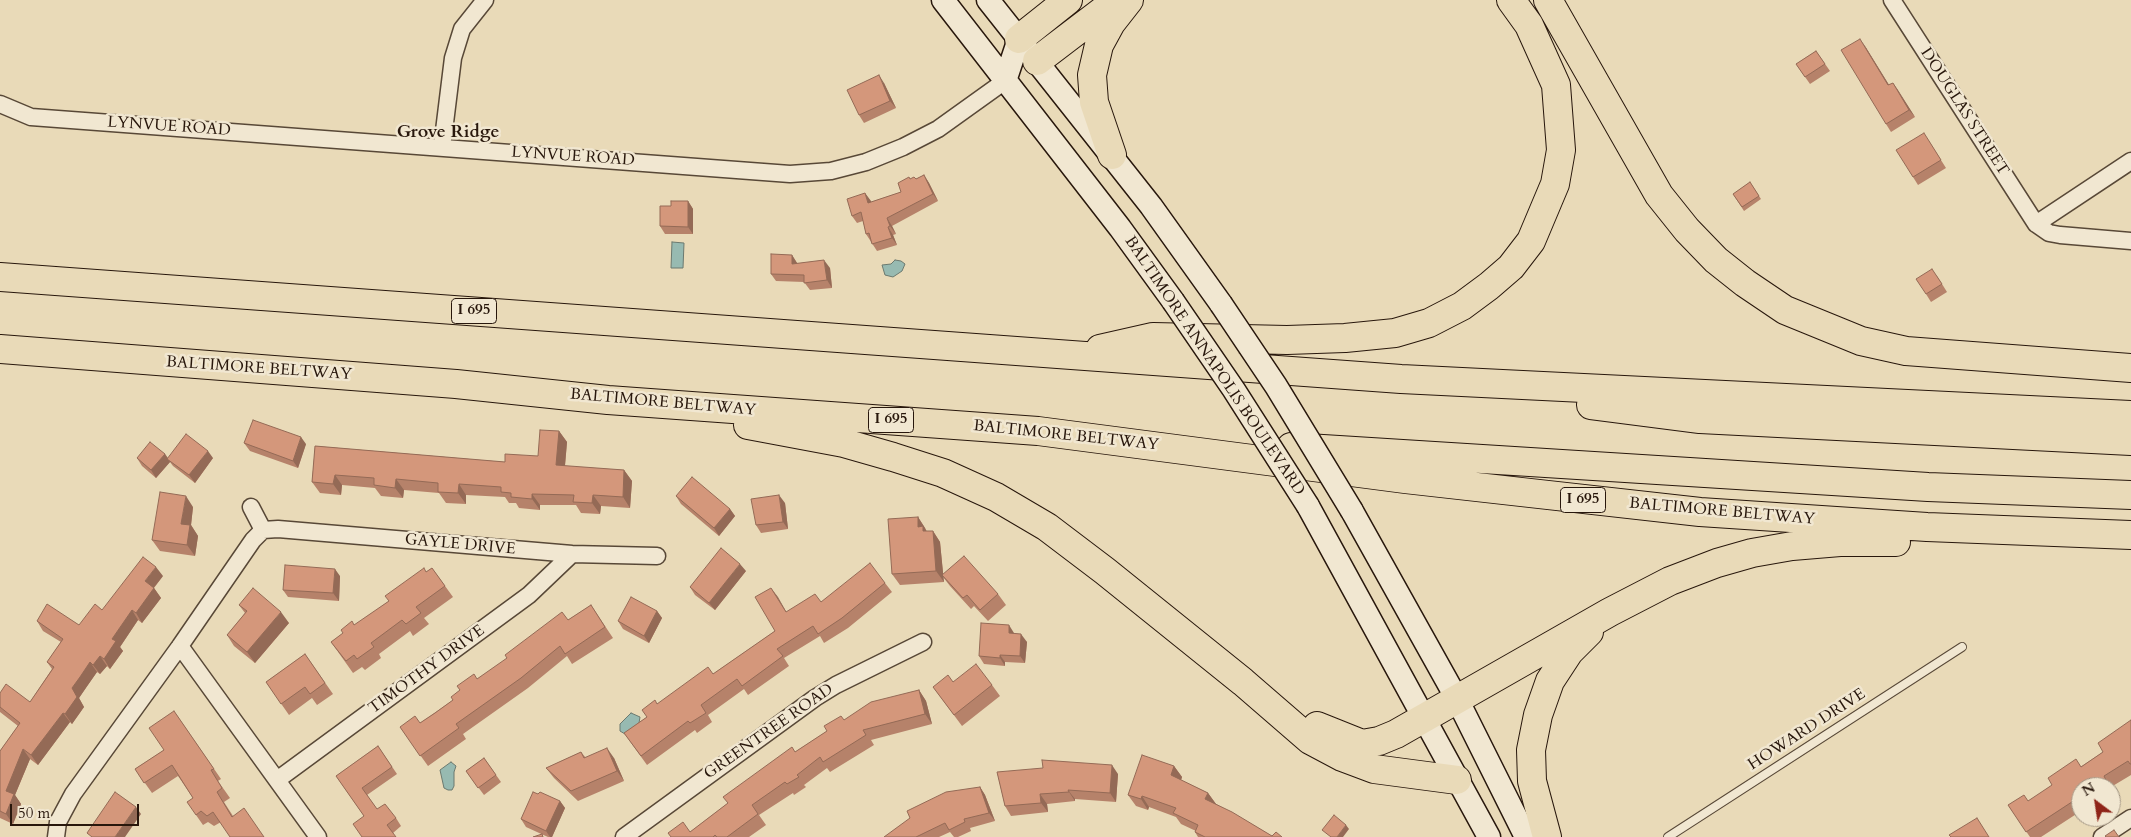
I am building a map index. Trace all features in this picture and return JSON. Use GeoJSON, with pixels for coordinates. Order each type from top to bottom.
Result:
{"type":"FeatureCollection","features":[{"type":"Feature","properties":{"kind":"highway"},"geometry":{"type":"LineString","coordinates":[[1019,39],[1068,0]]}},
{"type":"Feature","properties":{"kind":"highway"},"geometry":{"type":"LineString","coordinates":[[1037,61],[1117,0]]}},
{"type":"Feature","properties":{"kind":"highway"},"geometry":{"type":"LineString","coordinates":[[1112,155],[1094,102],[1092,75],[1099,46],[1111,23],[1129,0]]}},
{"type":"Feature","properties":{"kind":"highway"},"geometry":{"type":"LineString","coordinates":[[1070,356],[1153,338],[1287,340],[1395,334],[1429,323],[1462,306],[1489,286],[1511,267],[1531,241],[1555,184],[1561,150],[1556,86],[1529,25],[1511,0]]}},
{"type":"Feature","properties":{"kind":"highway"},"geometry":{"type":"LineString","coordinates":[[1548,0],[1660,195],[1687,230],[1716,260],[1745,284],[1785,310],[1861,341],[1906,351],[2131,368]]}},
{"type":"Feature","properties":{"kind":"highway","name":"I 695"},"geometry":{"type":"LineString","coordinates":[[0,277],[1401,379],[2131,415]]}},
{"type":"Feature","properties":{"kind":"highway","name":"BALTIMORE BELTWAY"},"geometry":{"type":"LineString","coordinates":[[0,349],[456,384],[608,400],[1038,431],[1463,486],[1700,512],[1928,527],[2131,536]]}},
{"type":"Feature","properties":{"kind":"highway"},"geometry":{"type":"LineString","coordinates":[[1401,379],[1700,419],[2131,441]]}},
{"type":"Feature","properties":{"kind":"highway"},"geometry":{"type":"LineString","coordinates":[[608,400],[844,443],[943,473],[996,497],[1047,527],[1105,570],[1243,682],[1310,740],[1342,757],[1374,769],[1457,780]]}},
{"type":"Feature","properties":{"kind":"highway"},"geometry":{"type":"LineString","coordinates":[[1038,431],[1928,487],[2131,495]]}},
{"type":"Feature","properties":{"kind":"highway"},"geometry":{"type":"LineString","coordinates":[[1243,682],[1317,727],[1362,744],[1379,741],[1396,734],[1610,612],[1670,581],[1717,562],[1792,546],[1840,542],[2131,536]]}},
{"type":"Feature","properties":{"kind":"highway"},"geometry":{"type":"LineString","coordinates":[[1547,837],[1532,781],[1530,750],[1538,715],[1550,681],[1569,652],[1610,612]]}},
{"type":"Feature","properties":{"kind":"main road","name":"BALTIMORE ANNAPOLIS BOULEVARD"},"geometry":{"type":"LineString","coordinates":[[943,0],[1120,228],[1234,390],[1308,506],[1489,837]]}},
{"type":"Feature","properties":{"kind":"main road"},"geometry":{"type":"LineString","coordinates":[[988,0],[1112,155],[1221,304],[1276,386],[1352,511],[1457,699],[1526,837]]}},
{"type":"Feature","properties":{"kind":"main road"},"geometry":{"type":"LineString","coordinates":[[1005,81],[1019,39]]}},
{"type":"Feature","properties":{"kind":"main road"},"geometry":{"type":"LineString","coordinates":[[1005,81],[1037,61]]}},
{"type":"Feature","properties":{"kind":"street"},"geometry":{"type":"LineString","coordinates":[[442,147],[453,58],[462,29],[485,0]]}},
{"type":"Feature","properties":{"kind":"street","name":"DOUGLAS STREET"},"geometry":{"type":"LineString","coordinates":[[1892,0],[2036,224]]}},
{"type":"Feature","properties":{"kind":"street","name":"LYNVUE ROAD"},"geometry":{"type":"LineString","coordinates":[[0,104],[31,117],[790,174],[831,171],[866,162],[903,147],[938,129],[1005,81]]}},
{"type":"Feature","properties":{"kind":"street"},"geometry":{"type":"LineString","coordinates":[[2131,161],[2036,224],[2049,233],[2060,235],[2131,241]]}},
{"type":"Feature","properties":{"kind":"street"},"geometry":{"type":"LineString","coordinates":[[56,837],[58,822],[73,794],[180,646],[253,540],[263,530],[251,507]]}},
{"type":"Feature","properties":{"kind":"street","name":"GAYLE DRIVE"},"geometry":{"type":"LineString","coordinates":[[263,530],[278,529],[572,554],[657,556]]}},
{"type":"Feature","properties":{"kind":"street","name":"TIMOTHY DRIVE"},"geometry":{"type":"LineString","coordinates":[[278,780],[529,595],[572,554]]}},
{"type":"Feature","properties":{"kind":"street","name":"GREENTREE ROAD"},"geometry":{"type":"LineString","coordinates":[[624,837],[815,698],[836,685],[924,642]]}},
{"type":"Feature","properties":{"kind":"street"},"geometry":{"type":"LineString","coordinates":[[180,646],[318,837]]}},
{"type":"Feature","properties":{"kind":"street"},"geometry":{"type":"LineString","coordinates":[[2102,837],[2131,818]]}},
{"type":"Feature","properties":{"kind":"lane","name":"HOWARD DRIVE"},"geometry":{"type":"LineString","coordinates":[[1668,837],[1962,647]]}},
{"type":"Feature","properties":{"kind":"water"},"geometry":{"type":"Polygon","coordinates":[[[672,242],[684,243],[683,268],[671,268],[672,242]]]}},
{"type":"Feature","properties":{"kind":"water"},"geometry":{"type":"Polygon","coordinates":[[[895,260],[905,264],[902,271],[893,277],[885,275],[882,265],[891,264],[895,260]]]}},
{"type":"Feature","properties":{"kind":"water"},"geometry":{"type":"Polygon","coordinates":[[[631,713],[640,717],[639,723],[625,734],[620,731],[620,724],[631,713]]]}},
{"type":"Feature","properties":{"kind":"water"},"geometry":{"type":"Polygon","coordinates":[[[451,762],[456,766],[454,786],[452,790],[448,790],[444,788],[440,770],[451,762]]]}},
{"type":"Feature","properties":{"kind":"building"},"geometry":{"type":"Polygon","coordinates":[[[1860,39],[1888,85],[1893,83],[1909,110],[1886,124],[1841,50],[1860,39]]]}},
{"type":"Feature","properties":{"kind":"building"},"geometry":{"type":"Polygon","coordinates":[[[1816,51],[1825,64],[1805,77],[1796,64],[1816,51]]]}},
{"type":"Feature","properties":{"kind":"building"},"geometry":{"type":"Polygon","coordinates":[[[879,75],[890,101],[859,115],[847,90],[879,75]]]}},
{"type":"Feature","properties":{"kind":"building"},"geometry":{"type":"Polygon","coordinates":[[[1924,133],[1941,160],[1913,177],[1896,150],[1924,133]]]}},
{"type":"Feature","properties":{"kind":"building"},"geometry":{"type":"Polygon","coordinates":[[[924,175],[933,194],[887,218],[892,238],[872,244],[869,233],[866,234],[861,212],[852,216],[847,199],[865,193],[868,203],[901,192],[898,183],[909,177],[910,179],[914,177],[916,179],[924,175]]]}},
{"type":"Feature","properties":{"kind":"building"},"geometry":{"type":"Polygon","coordinates":[[[1750,182],[1759,196],[1742,207],[1733,194],[1750,182]]]}},
{"type":"Feature","properties":{"kind":"building"},"geometry":{"type":"Polygon","coordinates":[[[671,201],[688,201],[688,227],[660,226],[660,206],[671,206],[671,201]]]}},
{"type":"Feature","properties":{"kind":"building"},"geometry":{"type":"Polygon","coordinates":[[[771,254],[792,255],[792,264],[824,260],[827,280],[804,283],[804,275],[771,274],[771,254]]]}},
{"type":"Feature","properties":{"kind":"building"},"geometry":{"type":"Polygon","coordinates":[[[1932,269],[1942,284],[1926,294],[1916,279],[1932,269]]]}},
{"type":"Feature","properties":{"kind":"building"},"geometry":{"type":"Polygon","coordinates":[[[253,420],[301,437],[293,461],[244,443],[253,420]]]}},
{"type":"Feature","properties":{"kind":"building"},"geometry":{"type":"Polygon","coordinates":[[[540,430],[559,431],[556,465],[624,470],[623,497],[593,495],[592,503],[573,502],[574,495],[532,494],[532,499],[511,497],[511,493],[501,492],[501,487],[459,484],[458,493],[438,492],[438,483],[396,479],[395,488],[374,485],[374,478],[335,475],[333,484],[312,482],[315,446],[505,462],[505,454],[538,456],[540,430]]]}},
{"type":"Feature","properties":{"kind":"building"},"geometry":{"type":"Polygon","coordinates":[[[186,434],[208,451],[189,475],[167,459],[186,434]]]}},
{"type":"Feature","properties":{"kind":"building"},"geometry":{"type":"Polygon","coordinates":[[[150,442],[165,454],[151,470],[137,458],[150,442]]]}},
{"type":"Feature","properties":{"kind":"building"},"geometry":{"type":"Polygon","coordinates":[[[692,477],[730,509],[714,528],[676,496],[692,477]]]}},
{"type":"Feature","properties":{"kind":"building"},"geometry":{"type":"Polygon","coordinates":[[[160,492],[186,496],[181,524],[190,525],[187,545],[152,540],[160,492]]]}},
{"type":"Feature","properties":{"kind":"building"},"geometry":{"type":"Polygon","coordinates":[[[779,495],[783,522],[756,525],[751,499],[779,495]]]}},
{"type":"Feature","properties":{"kind":"building"},"geometry":{"type":"Polygon","coordinates":[[[918,517],[918,527],[923,526],[923,531],[933,531],[936,571],[892,574],[888,519],[918,517]]]}},
{"type":"Feature","properties":{"kind":"building"},"geometry":{"type":"Polygon","coordinates":[[[721,548],[740,564],[709,603],[690,587],[721,548]]]}},
{"type":"Feature","properties":{"kind":"building"},"geometry":{"type":"Polygon","coordinates":[[[964,556],[998,594],[980,610],[967,595],[963,598],[942,575],[964,556]]]}},
{"type":"Feature","properties":{"kind":"building"},"geometry":{"type":"Polygon","coordinates":[[[143,557],[156,567],[145,581],[154,588],[136,613],[132,610],[112,639],[116,641],[104,659],[100,656],[93,665],[90,662],[72,688],[77,697],[65,714],[63,713],[31,755],[23,749],[6,791],[14,794],[6,814],[0,811],[0,751],[20,723],[0,707],[0,693],[6,684],[30,702],[54,667],[47,662],[63,639],[37,621],[47,604],[79,625],[95,604],[102,610],[143,557]]]}},
{"type":"Feature","properties":{"kind":"building"},"geometry":{"type":"Polygon","coordinates":[[[870,563],[885,583],[842,618],[818,634],[813,626],[777,649],[783,656],[742,686],[737,679],[701,705],[706,713],[690,723],[688,721],[641,756],[624,733],[647,717],[642,710],[655,700],[657,704],[708,667],[713,674],[775,631],[755,597],[771,588],[786,612],[815,594],[821,602],[870,563]]]}},
{"type":"Feature","properties":{"kind":"building"},"geometry":{"type":"Polygon","coordinates":[[[285,565],[335,569],[333,593],[283,590],[285,565]]]}},
{"type":"Feature","properties":{"kind":"building"},"geometry":{"type":"Polygon","coordinates":[[[424,568],[426,572],[432,568],[445,586],[416,607],[421,613],[406,624],[402,620],[371,643],[374,647],[357,659],[354,655],[346,661],[331,642],[343,633],[341,630],[352,621],[354,625],[389,601],[385,596],[424,568]]]}},
{"type":"Feature","properties":{"kind":"building"},"geometry":{"type":"Polygon","coordinates":[[[253,588],[281,612],[247,652],[227,635],[247,611],[239,605],[253,588]]]}},
{"type":"Feature","properties":{"kind":"building"},"geometry":{"type":"Polygon","coordinates":[[[631,597],[657,611],[644,636],[618,621],[631,597]]]}},
{"type":"Feature","properties":{"kind":"building"},"geometry":{"type":"Polygon","coordinates":[[[591,605],[605,627],[565,654],[560,646],[521,678],[456,724],[459,728],[420,756],[400,727],[415,716],[420,723],[435,713],[453,700],[451,697],[460,690],[457,686],[474,674],[477,679],[507,658],[505,655],[562,612],[568,620],[591,605]]]}},
{"type":"Feature","properties":{"kind":"building"},"geometry":{"type":"Polygon","coordinates":[[[981,623],[1009,625],[1009,633],[1021,634],[1020,656],[1000,655],[1000,658],[979,656],[981,623]]]}},
{"type":"Feature","properties":{"kind":"building"},"geometry":{"type":"Polygon","coordinates":[[[305,654],[325,683],[310,694],[305,687],[281,704],[266,682],[305,654]]]}},
{"type":"Feature","properties":{"kind":"building"},"geometry":{"type":"Polygon","coordinates":[[[976,664],[992,685],[954,715],[933,687],[948,675],[953,682],[976,664]]]}},
{"type":"Feature","properties":{"kind":"building"},"geometry":{"type":"Polygon","coordinates":[[[919,690],[925,714],[863,730],[866,735],[823,762],[820,757],[797,775],[799,777],[787,784],[785,782],[752,805],[758,814],[727,837],[717,837],[715,835],[713,837],[671,837],[668,833],[683,822],[690,832],[728,803],[723,797],[792,747],[795,752],[827,731],[824,726],[841,716],[844,720],[871,702],[919,690]]]}},
{"type":"Feature","properties":{"kind":"building"},"geometry":{"type":"Polygon","coordinates":[[[174,711],[214,769],[211,770],[222,788],[217,792],[232,817],[244,808],[264,837],[230,837],[213,812],[207,816],[201,811],[196,815],[187,802],[193,798],[172,765],[144,783],[135,769],[164,750],[149,728],[174,711]]]}},
{"type":"Feature","properties":{"kind":"building"},"geometry":{"type":"Polygon","coordinates":[[[2131,720],[2131,764],[2128,761],[2104,777],[2071,777],[2071,803],[2026,832],[2008,805],[2024,795],[2028,801],[2052,785],[2048,778],[2076,759],[2081,767],[2103,752],[2098,743],[2131,720]]]}},
{"type":"Feature","properties":{"kind":"building"},"geometry":{"type":"Polygon","coordinates":[[[378,746],[392,767],[362,788],[377,809],[385,804],[396,818],[387,825],[396,837],[362,837],[353,824],[364,816],[336,776],[378,746]]]}},
{"type":"Feature","properties":{"kind":"building"},"geometry":{"type":"Polygon","coordinates":[[[607,748],[617,771],[571,791],[546,768],[581,752],[584,758],[607,748]]]}},
{"type":"Feature","properties":{"kind":"building"},"geometry":{"type":"Polygon","coordinates":[[[1142,755],[1174,766],[1171,775],[1208,793],[1205,799],[1232,812],[1272,836],[1276,832],[1282,837],[1205,837],[1195,832],[1198,825],[1173,813],[1176,808],[1142,796],[1141,799],[1128,795],[1142,755]]]}},
{"type":"Feature","properties":{"kind":"building"},"geometry":{"type":"Polygon","coordinates":[[[484,758],[496,775],[478,788],[466,771],[484,758]]]}},
{"type":"Feature","properties":{"kind":"building"},"geometry":{"type":"Polygon","coordinates":[[[1042,760],[1112,765],[1110,793],[1068,790],[1069,792],[1040,794],[1041,803],[1005,806],[997,772],[1043,768],[1042,760]]]}},
{"type":"Feature","properties":{"kind":"building"},"geometry":{"type":"Polygon","coordinates":[[[980,787],[989,813],[964,819],[965,822],[949,830],[945,823],[916,837],[884,837],[910,818],[907,811],[946,792],[980,787]]]}},
{"type":"Feature","properties":{"kind":"building"},"geometry":{"type":"Polygon","coordinates":[[[115,792],[136,807],[115,837],[92,837],[87,833],[115,792]]]}},
{"type":"Feature","properties":{"kind":"building"},"geometry":{"type":"Polygon","coordinates":[[[533,792],[538,794],[540,792],[560,801],[546,831],[521,819],[533,792]]]}},
{"type":"Feature","properties":{"kind":"building"},"geometry":{"type":"Polygon","coordinates":[[[1334,815],[1346,825],[1337,837],[1331,837],[1322,830],[1334,815]]]}},
{"type":"Feature","properties":{"kind":"building"},"geometry":{"type":"Polygon","coordinates":[[[1977,818],[1989,837],[1951,837],[1949,835],[1977,818]]]}},
{"type":"Feature","properties":{"kind":"building"},"geometry":{"type":"Polygon","coordinates":[[[2114,830],[2119,837],[2105,836],[2114,830]]]}},
{"type":"Feature","properties":{"kind":"district","name":"Grove Ridge"},"geometry":{"type":"Point","coordinates":[448,133]}}]}
